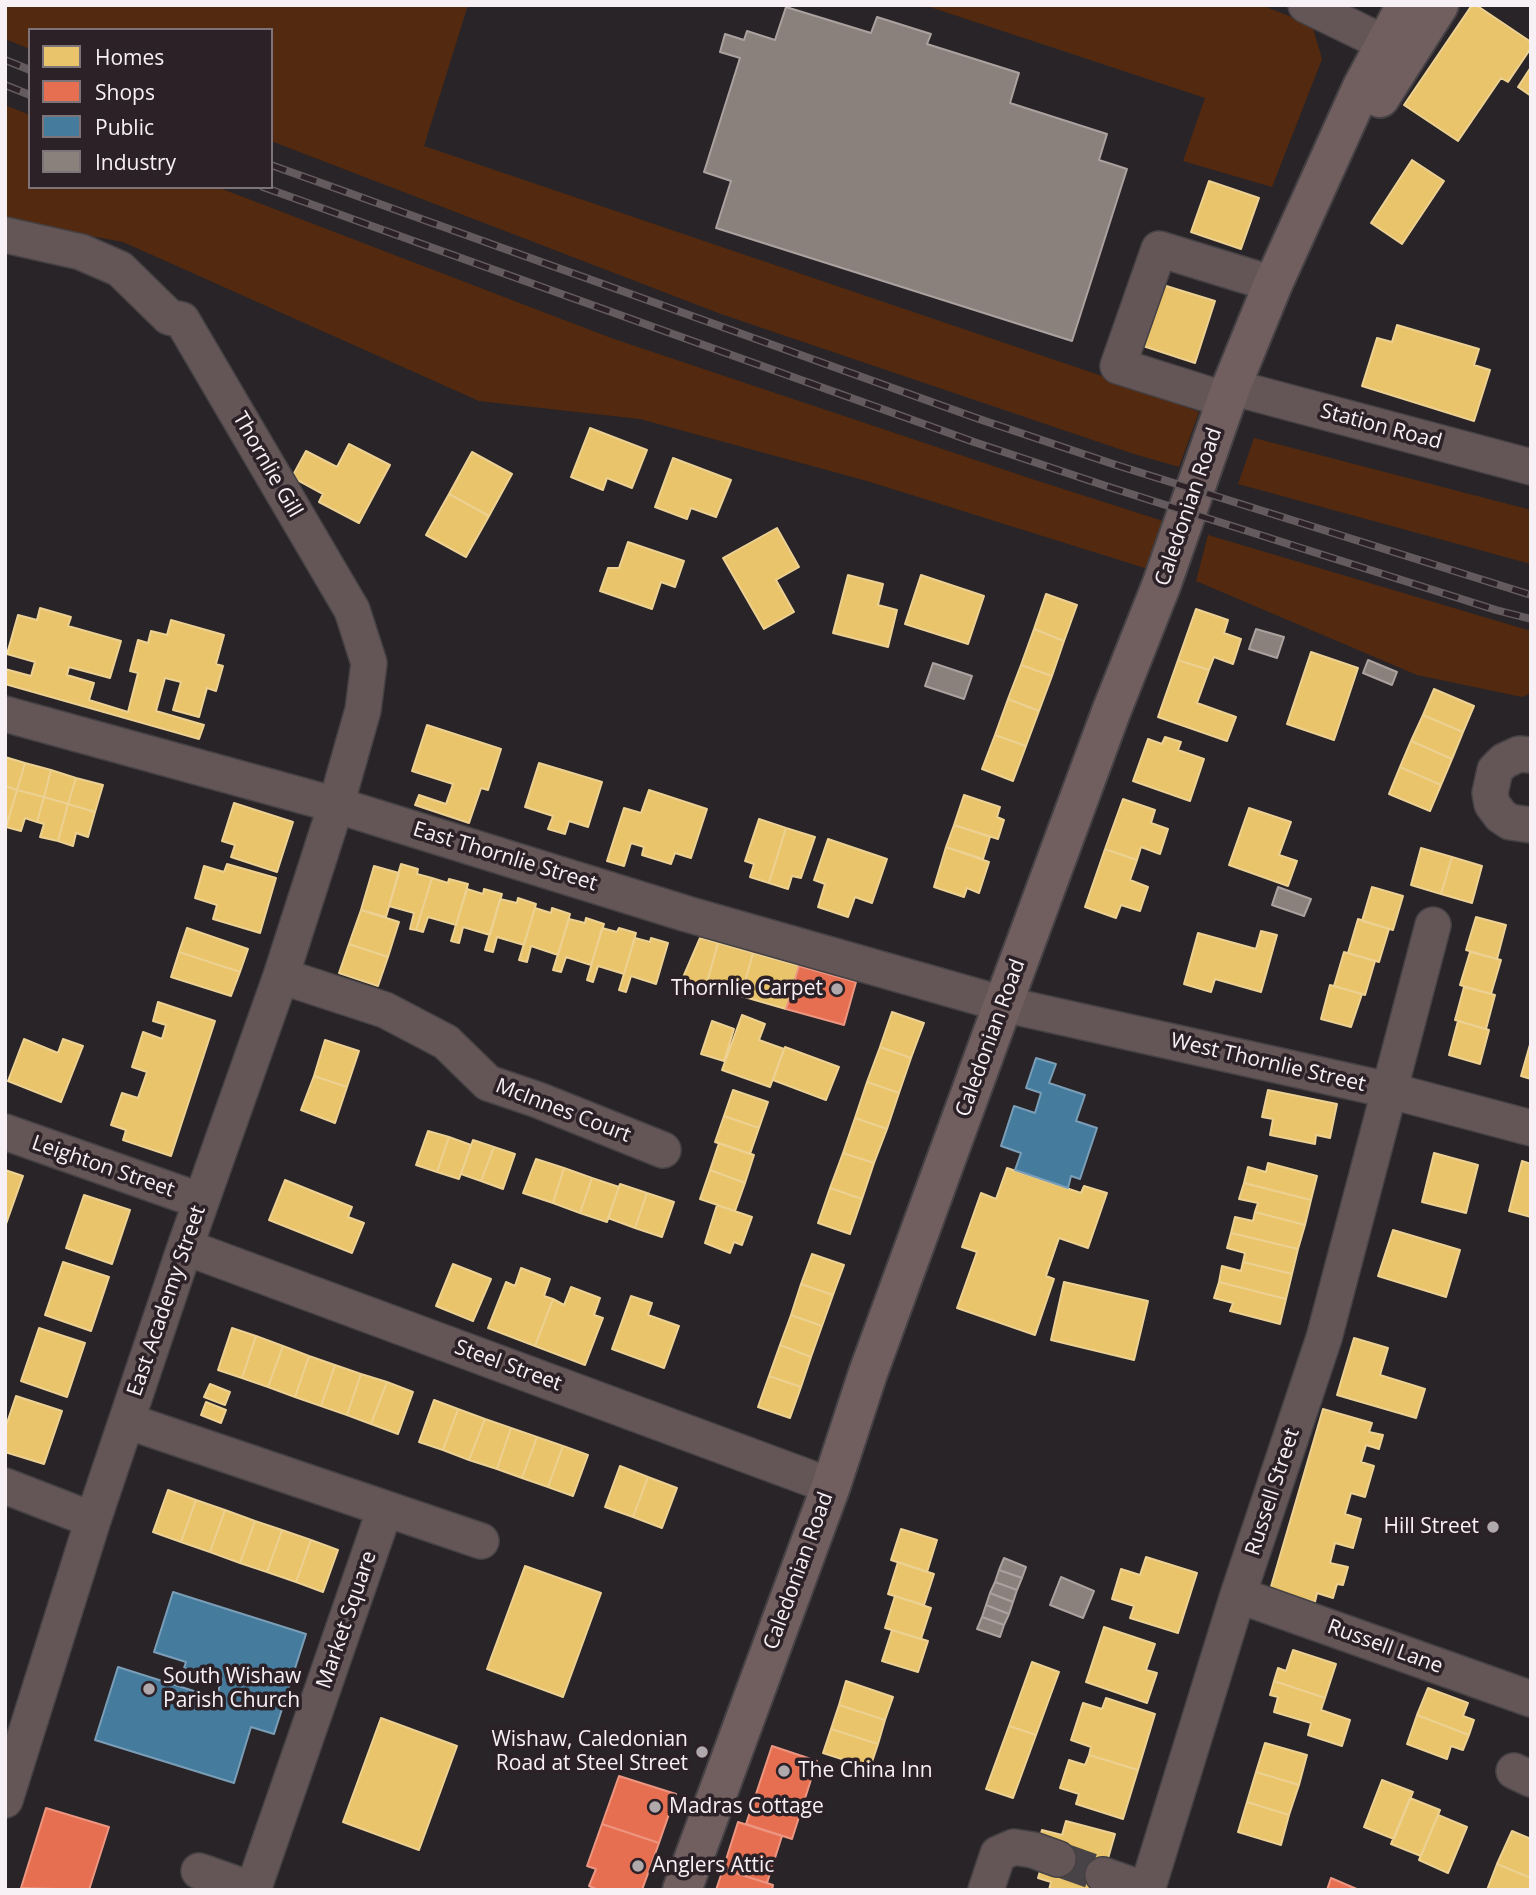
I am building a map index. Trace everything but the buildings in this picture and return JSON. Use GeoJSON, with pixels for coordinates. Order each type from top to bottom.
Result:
{"type":"FeatureCollection","features":[{"type":"Feature","properties":{"kind":"main road","name":"Caledonian Road"},"geometry":{"type":"LineString","coordinates":[[682,1890],[831,1486],[868,1373],[1003,1004],[1111,712],[1161,586],[1228,394],[1273,285],[1362,87],[1406,5]]}},
{"type":"Feature","properties":{"kind":"main road","name":"Caledonian Road"},"geometry":{"type":"LineString","coordinates":[[1316,192],[1399,70],[1439,5]]}},
{"type":"Feature","properties":{"kind":"street"},"geometry":{"type":"LineString","coordinates":[[1306,5],[1384,43]]}},
{"type":"Feature","properties":{"kind":"street","name":"Thornlie Gill"},"geometry":{"type":"LineString","coordinates":[[5,235],[81,252],[120,270],[169,317],[182,320],[352,610],[369,663],[363,710],[335,805]]}},
{"type":"Feature","properties":{"kind":"street","name":"Station Road"},"geometry":{"type":"LineString","coordinates":[[1273,285],[1159,249],[1118,366],[1531,467]]}},
{"type":"Feature","properties":{"kind":"street","name":"East Thornlie Street"},"geometry":{"type":"LineString","coordinates":[[5,714],[335,805],[688,914],[1003,1004]]}},
{"type":"Feature","properties":{"kind":"street"},"geometry":{"type":"LineString","coordinates":[[1531,755],[1519,754],[1504,761],[1496,771],[1490,793],[1492,804],[1501,816],[1510,822],[1531,825]]}},
{"type":"Feature","properties":{"kind":"street","name":"East Academy Street"},"geometry":{"type":"LineString","coordinates":[[5,1800],[15,1732],[93,1520],[201,1201],[281,976],[335,805]]}},
{"type":"Feature","properties":{"kind":"street","name":"Russell Street"},"geometry":{"type":"LineString","coordinates":[[1147,1890],[1238,1595],[1324,1339],[1433,925]]}},
{"type":"Feature","properties":{"kind":"street","name":"McInnes Court"},"geometry":{"type":"LineString","coordinates":[[281,976],[385,1010],[446,1042],[488,1083],[663,1150]]}},
{"type":"Feature","properties":{"kind":"street","name":"West Thornlie Street"},"geometry":{"type":"LineString","coordinates":[[1003,1004],[1388,1090],[1531,1128]]}},
{"type":"Feature","properties":{"kind":"street","name":"Leighton Street"},"geometry":{"type":"LineString","coordinates":[[5,1132],[201,1201]]}},
{"type":"Feature","properties":{"kind":"street","name":"Steel Street"},"geometry":{"type":"LineString","coordinates":[[185,1248],[831,1486]]}},
{"type":"Feature","properties":{"kind":"street"},"geometry":{"type":"LineString","coordinates":[[127,1421],[481,1541]]}},
{"type":"Feature","properties":{"kind":"street"},"geometry":{"type":"LineString","coordinates":[[5,1486],[93,1520]]}},
{"type":"Feature","properties":{"kind":"street","name":"Market Square"},"geometry":{"type":"LineString","coordinates":[[198,1871],[253,1890],[385,1508]]}},
{"type":"Feature","properties":{"kind":"street","name":"Russell Lane"},"geometry":{"type":"LineString","coordinates":[[1238,1595],[1531,1699]]}},
{"type":"Feature","properties":{"kind":"street"},"geometry":{"type":"LineString","coordinates":[[986,1890],[998,1854],[1014,1847],[1033,1850],[1058,1859]]}},
{"type":"Feature","properties":{"kind":"street"},"geometry":{"type":"LineString","coordinates":[[1103,1875],[1147,1890]]}},
{"type":"Feature","properties":{"kind":"shaded area"},"geometry":{"type":"Polygon","coordinates":[[[5,5],[468,5],[424,146],[1102,376],[1199,412],[1179,467],[1134,454],[721,314],[273,142],[273,28],[28,28],[28,48],[5,39],[5,5]]]}},
{"type":"Feature","properties":{"kind":"shaded area"},"geometry":{"type":"Polygon","coordinates":[[[924,5],[1261,5],[1312,25],[1322,59],[1272,187],[1183,161],[1205,98],[924,5]]]}},
{"type":"Feature","properties":{"kind":"shaded area"},"geometry":{"type":"Polygon","coordinates":[[[5,105],[28,114],[28,189],[222,189],[611,338],[1166,522],[1148,569],[867,481],[640,419],[479,401],[123,242],[5,220],[5,105]]]}},
{"type":"Feature","properties":{"kind":"shaded area"},"geometry":{"type":"Polygon","coordinates":[[[1254,438],[1531,510],[1531,564],[1238,484],[1254,438]]]}},
{"type":"Feature","properties":{"kind":"shaded area"},"geometry":{"type":"Polygon","coordinates":[[[1208,535],[1531,631],[1531,693],[1522,697],[1417,675],[1196,581],[1208,535]]]}},
{"type":"Feature","properties":{"kind":"tunnel"},"geometry":{"type":"LineString","coordinates":[[1058,1859],[1103,1875]]}},
{"type":"Feature","properties":{"kind":"railway"},"geometry":{"type":"LineString","coordinates":[[5,60],[28,69]]}},
{"type":"Feature","properties":{"kind":"railway"},"geometry":{"type":"LineString","coordinates":[[5,85],[28,94]]}},
{"type":"Feature","properties":{"kind":"railway"},"geometry":{"type":"LineString","coordinates":[[273,166],[979,419],[1113,464],[1531,595]]}},
{"type":"Feature","properties":{"kind":"railway"},"geometry":{"type":"LineString","coordinates":[[269,189],[974,442],[1531,619]]}},
{"type":"Feature","properties":{"kind":"place","name":"Thornlie Carpet"},"geometry":{"type":"Point","coordinates":[837,989]}},
{"type":"Feature","properties":{"kind":"place","name":"Hill Street"},"geometry":{"type":"Point","coordinates":[1493,1527]}},
{"type":"Feature","properties":{"kind":"place","name":"South Wishaw Parish Church"},"geometry":{"type":"Point","coordinates":[149,1689]}},
{"type":"Feature","properties":{"kind":"place","name":"Wishaw, Caledonian Road at Steel Street"},"geometry":{"type":"Point","coordinates":[702,1752]}},
{"type":"Feature","properties":{"kind":"place","name":"The China Inn"},"geometry":{"type":"Point","coordinates":[784,1771]}},
{"type":"Feature","properties":{"kind":"place","name":"Madras Cottage"},"geometry":{"type":"Point","coordinates":[655,1807]}},
{"type":"Feature","properties":{"kind":"place","name":"Anglers Attic"},"geometry":{"type":"Point","coordinates":[638,1866]}}]}
